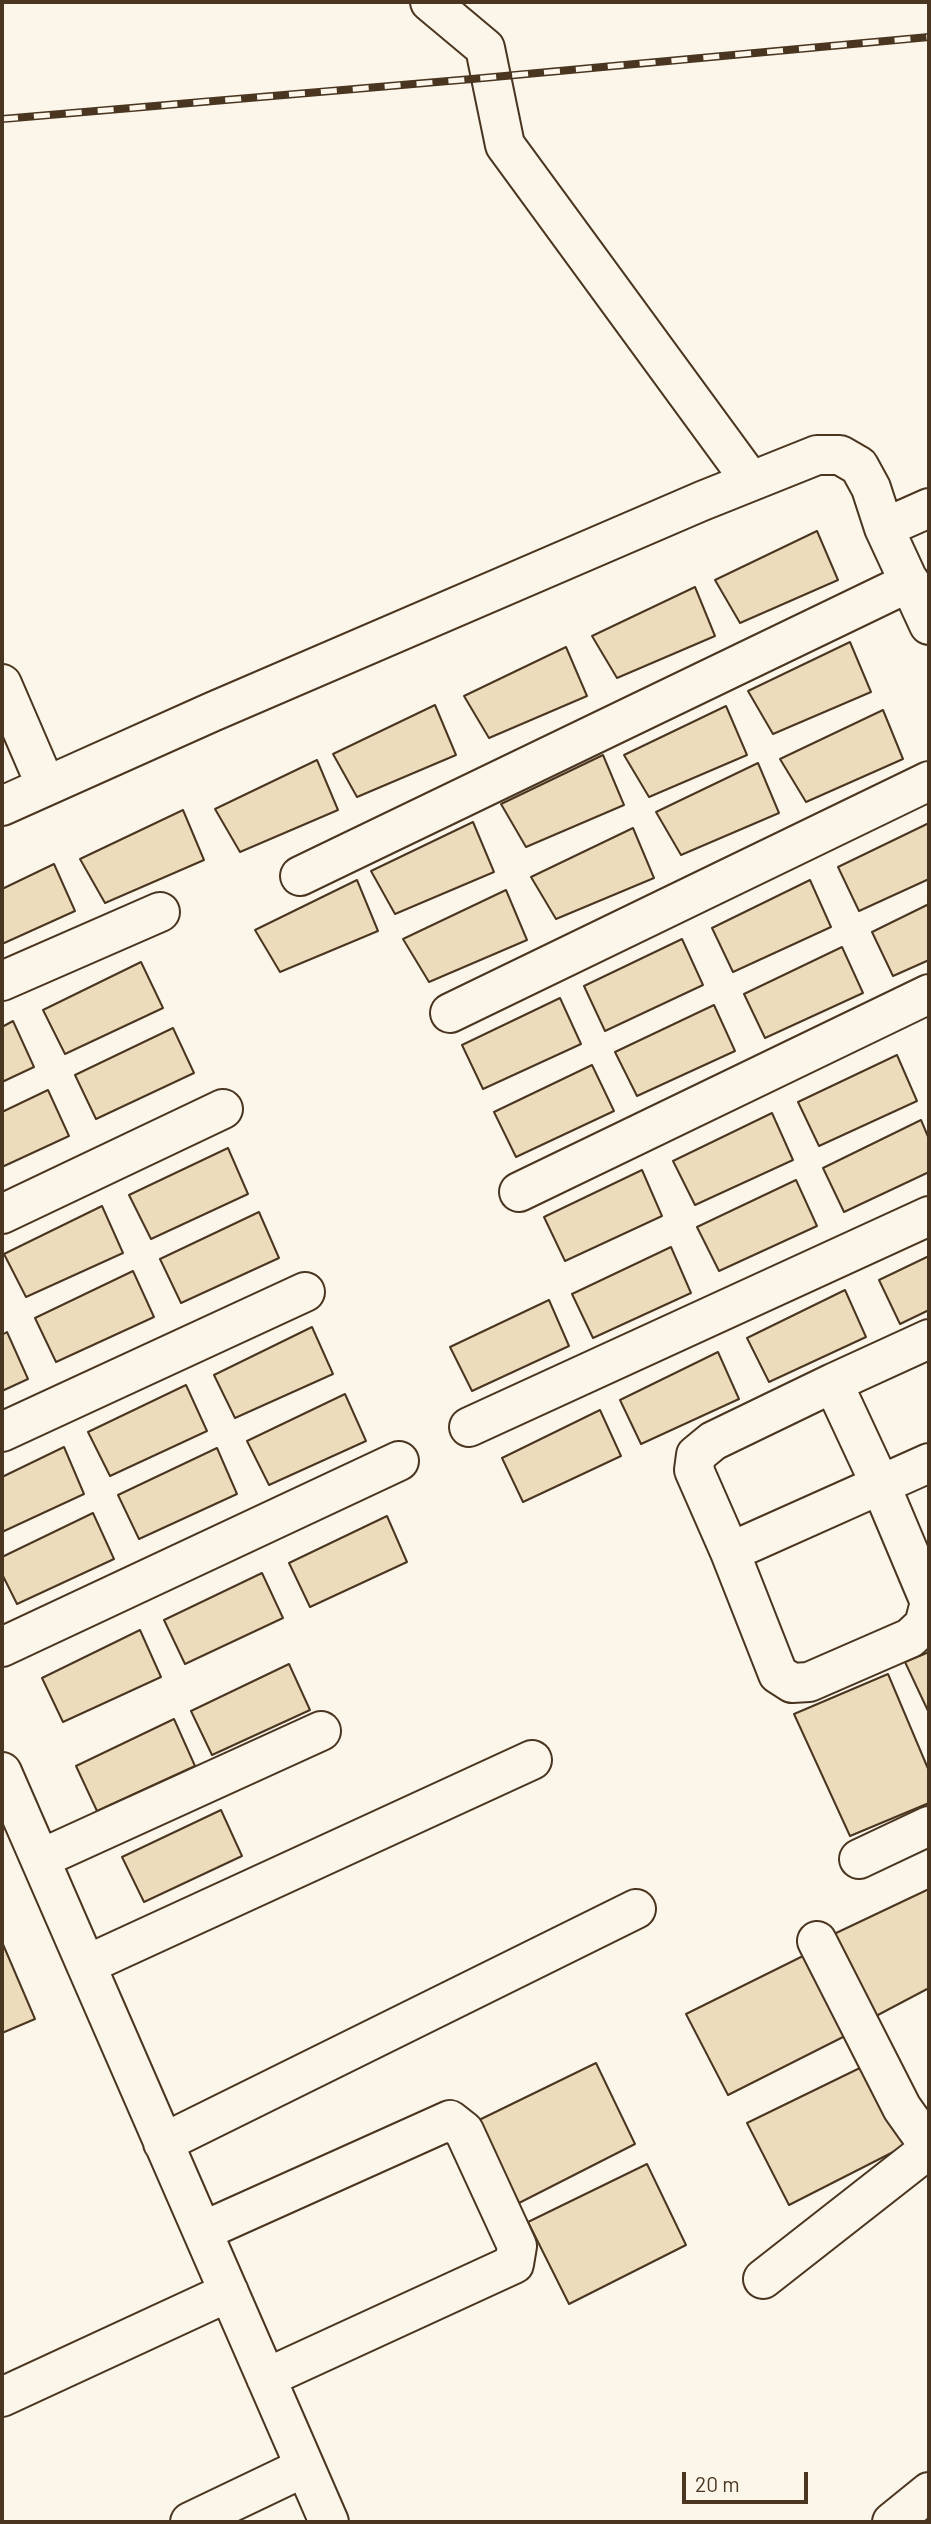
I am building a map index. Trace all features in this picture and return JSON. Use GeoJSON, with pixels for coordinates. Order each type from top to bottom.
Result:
{"type":"FeatureCollection","features":[{"type":"Feature","properties":{"kind":"street"},"geometry":{"type":"LineString","coordinates":[[430,2],[485,48],[505,145],[751,481]]}},
{"type":"Feature","properties":{"kind":"street"},"geometry":{"type":"LineString","coordinates":[[2,806],[212,712],[817,455],[841,455],[859,466],[871,488],[884,528],[929,625]]}},
{"type":"Feature","properties":{"kind":"street"},"geometry":{"type":"LineString","coordinates":[[884,528],[929,508]]}},
{"type":"Feature","properties":{"kind":"street"},"geometry":{"type":"LineString","coordinates":[[300,876],[909,582]]}},
{"type":"Feature","properties":{"kind":"street"},"geometry":{"type":"LineString","coordinates":[[2,684],[46,786]]}},
{"type":"Feature","properties":{"kind":"street"},"geometry":{"type":"LineString","coordinates":[[450,1013],[929,781]]}},
{"type":"Feature","properties":{"kind":"street"},"geometry":{"type":"LineString","coordinates":[[2,981],[160,912]]}},
{"type":"Feature","properties":{"kind":"street"},"geometry":{"type":"LineString","coordinates":[[519,1192],[929,994]]}},
{"type":"Feature","properties":{"kind":"street"},"geometry":{"type":"LineString","coordinates":[[2,1214],[223,1110]]}},
{"type":"Feature","properties":{"kind":"street"},"geometry":{"type":"LineString","coordinates":[[470,1427],[929,1216]]}},
{"type":"Feature","properties":{"kind":"street"},"geometry":{"type":"LineString","coordinates":[[2,1432],[305,1292]]}},
{"type":"Feature","properties":{"kind":"street"},"geometry":{"type":"LineString","coordinates":[[929,1339],[713,1440],[696,1455],[694,1470],[778,1674],[792,1683],[809,1682],[910,1638],[924,1625],[929,1606]]}},
{"type":"Feature","properties":{"kind":"street"},"geometry":{"type":"LineString","coordinates":[[833,1382],[929,1600]]}},
{"type":"Feature","properties":{"kind":"street"},"geometry":{"type":"LineString","coordinates":[[2,1647],[399,1461]]}},
{"type":"Feature","properties":{"kind":"street"},"geometry":{"type":"LineString","coordinates":[[730,1552],[929,1464]]}},
{"type":"Feature","properties":{"kind":"street"},"geometry":{"type":"LineString","coordinates":[[40,1859],[321,1731]]}},
{"type":"Feature","properties":{"kind":"street"},"geometry":{"type":"LineString","coordinates":[[86,1965],[533,1760]]}},
{"type":"Feature","properties":{"kind":"street"},"geometry":{"type":"LineString","coordinates":[[2,1772],[329,2522]]}},
{"type":"Feature","properties":{"kind":"street"},"geometry":{"type":"LineString","coordinates":[[859,1859],[929,1826]]}},
{"type":"Feature","properties":{"kind":"street"},"geometry":{"type":"LineString","coordinates":[[163,2143],[636,1909]]}},
{"type":"Feature","properties":{"kind":"street"},"geometry":{"type":"LineString","coordinates":[[763,2279],[929,2147],[902,2108],[817,1941]]}},
{"type":"Feature","properties":{"kind":"street"},"geometry":{"type":"LineString","coordinates":[[203,2231],[450,2120],[464,2132],[517,2246],[514,2264],[266,2378]]}},
{"type":"Feature","properties":{"kind":"street"},"geometry":{"type":"LineString","coordinates":[[2,2397],[229,2292]]}},
{"type":"Feature","properties":{"kind":"street"},"geometry":{"type":"LineString","coordinates":[[190,2522],[305,2467]]}},
{"type":"Feature","properties":{"kind":"street"},"geometry":{"type":"LineString","coordinates":[[892,2522],[929,2492]]}},
{"type":"Feature","properties":{"kind":"building"},"geometry":{"type":"Polygon","coordinates":[[[817,531],[838,580],[740,623],[715,580],[817,531]]]}},
{"type":"Feature","properties":{"kind":"building"},"geometry":{"type":"Polygon","coordinates":[[[695,587],[715,636],[617,678],[592,636],[695,587]]]}},
{"type":"Feature","properties":{"kind":"building"},"geometry":{"type":"Polygon","coordinates":[[[850,642],[871,692],[773,734],[748,691],[850,642]]]}},
{"type":"Feature","properties":{"kind":"building"},"geometry":{"type":"Polygon","coordinates":[[[566,647],[587,696],[489,738],[464,696],[566,647]]]}},
{"type":"Feature","properties":{"kind":"building"},"geometry":{"type":"Polygon","coordinates":[[[435,705],[456,755],[357,797],[333,754],[435,705]]]}},
{"type":"Feature","properties":{"kind":"building"},"geometry":{"type":"Polygon","coordinates":[[[726,706],[747,755],[649,797],[624,755],[726,706]]]}},
{"type":"Feature","properties":{"kind":"building"},"geometry":{"type":"Polygon","coordinates":[[[883,710],[903,759],[806,802],[780,759],[883,710]]]}},
{"type":"Feature","properties":{"kind":"building"},"geometry":{"type":"Polygon","coordinates":[[[603,755],[624,805],[526,847],[501,804],[603,755]]]}},
{"type":"Feature","properties":{"kind":"building"},"geometry":{"type":"Polygon","coordinates":[[[317,760],[338,810],[240,852],[215,809],[317,760]]]}},
{"type":"Feature","properties":{"kind":"building"},"geometry":{"type":"Polygon","coordinates":[[[758,763],[779,813],[681,855],[656,812],[758,763]]]}},
{"type":"Feature","properties":{"kind":"building"},"geometry":{"type":"Polygon","coordinates":[[[183,810],[204,860],[105,903],[80,859],[183,810]]]}},
{"type":"Feature","properties":{"kind":"building"},"geometry":{"type":"Polygon","coordinates":[[[473,822],[494,872],[395,914],[371,871],[473,822]]]}},
{"type":"Feature","properties":{"kind":"building"},"geometry":{"type":"Polygon","coordinates":[[[929,823],[929,879],[859,911],[838,867],[929,823]]]}},
{"type":"Feature","properties":{"kind":"building"},"geometry":{"type":"Polygon","coordinates":[[[633,828],[654,878],[556,919],[531,877],[633,828]]]}},
{"type":"Feature","properties":{"kind":"building"},"geometry":{"type":"Polygon","coordinates":[[[54,864],[75,911],[2,944],[2,889],[54,864]]]}},
{"type":"Feature","properties":{"kind":"building"},"geometry":{"type":"Polygon","coordinates":[[[357,880],[378,931],[280,972],[255,930],[357,880]]]}},
{"type":"Feature","properties":{"kind":"building"},"geometry":{"type":"Polygon","coordinates":[[[810,880],[831,927],[733,972],[712,928],[810,880]]]}},
{"type":"Feature","properties":{"kind":"building"},"geometry":{"type":"Polygon","coordinates":[[[506,890],[527,940],[429,982],[403,939],[506,890]]]}},
{"type":"Feature","properties":{"kind":"building"},"geometry":{"type":"Polygon","coordinates":[[[929,904],[929,960],[893,976],[872,932],[929,904]]]}},
{"type":"Feature","properties":{"kind":"building"},"geometry":{"type":"Polygon","coordinates":[[[682,939],[703,985],[605,1031],[584,986],[682,939]]]}},
{"type":"Feature","properties":{"kind":"building"},"geometry":{"type":"Polygon","coordinates":[[[842,947],[863,993],[765,1038],[744,994],[842,947]]]}},
{"type":"Feature","properties":{"kind":"building"},"geometry":{"type":"Polygon","coordinates":[[[141,962],[163,1008],[65,1054],[43,1010],[141,962]]]}},
{"type":"Feature","properties":{"kind":"building"},"geometry":{"type":"Polygon","coordinates":[[[560,998],[581,1044],[483,1089],[462,1045],[560,998]]]}},
{"type":"Feature","properties":{"kind":"building"},"geometry":{"type":"Polygon","coordinates":[[[714,1005],[735,1051],[637,1096],[615,1052],[714,1005]]]}},
{"type":"Feature","properties":{"kind":"building"},"geometry":{"type":"Polygon","coordinates":[[[13,1021],[34,1067],[2,1082],[2,1027],[13,1021]]]}},
{"type":"Feature","properties":{"kind":"building"},"geometry":{"type":"Polygon","coordinates":[[[173,1028],[194,1073],[96,1119],[75,1075],[173,1028]]]}},
{"type":"Feature","properties":{"kind":"building"},"geometry":{"type":"Polygon","coordinates":[[[897,1055],[917,1101],[819,1146],[798,1102],[897,1055]]]}},
{"type":"Feature","properties":{"kind":"building"},"geometry":{"type":"Polygon","coordinates":[[[592,1065],[614,1111],[516,1157],[494,1112],[592,1065]]]}},
{"type":"Feature","properties":{"kind":"building"},"geometry":{"type":"Polygon","coordinates":[[[48,1090],[69,1136],[2,1167],[2,1112],[48,1090]]]}},
{"type":"Feature","properties":{"kind":"building"},"geometry":{"type":"Polygon","coordinates":[[[772,1113],[793,1160],[695,1205],[673,1161],[772,1113]]]}},
{"type":"Feature","properties":{"kind":"building"},"geometry":{"type":"Polygon","coordinates":[[[921,1120],[929,1139],[929,1172],[844,1212],[823,1168],[921,1120]]]}},
{"type":"Feature","properties":{"kind":"building"},"geometry":{"type":"Polygon","coordinates":[[[228,1148],[248,1194],[151,1239],[129,1195],[228,1148]]]}},
{"type":"Feature","properties":{"kind":"building"},"geometry":{"type":"Polygon","coordinates":[[[642,1170],[662,1216],[565,1261],[544,1217],[642,1170]]]}},
{"type":"Feature","properties":{"kind":"building"},"geometry":{"type":"Polygon","coordinates":[[[796,1180],[817,1226],[719,1271],[697,1227],[796,1180]]]}},
{"type":"Feature","properties":{"kind":"building"},"geometry":{"type":"Polygon","coordinates":[[[102,1206],[123,1253],[26,1297],[4,1254],[102,1206]]]}},
{"type":"Feature","properties":{"kind":"building"},"geometry":{"type":"Polygon","coordinates":[[[259,1212],[279,1258],[181,1303],[160,1259],[259,1212]]]}},
{"type":"Feature","properties":{"kind":"building"},"geometry":{"type":"Polygon","coordinates":[[[671,1247],[691,1293],[593,1338],[572,1294],[671,1247]]]}},
{"type":"Feature","properties":{"kind":"building"},"geometry":{"type":"Polygon","coordinates":[[[929,1256],[929,1310],[900,1324],[879,1280],[929,1256]]]}},
{"type":"Feature","properties":{"kind":"building"},"geometry":{"type":"Polygon","coordinates":[[[133,1271],[154,1317],[56,1362],[35,1318],[133,1271]]]}},
{"type":"Feature","properties":{"kind":"building"},"geometry":{"type":"Polygon","coordinates":[[[845,1290],[866,1337],[769,1382],[747,1338],[845,1290]]]}},
{"type":"Feature","properties":{"kind":"building"},"geometry":{"type":"Polygon","coordinates":[[[549,1300],[569,1346],[472,1391],[450,1347],[549,1300]]]}},
{"type":"Feature","properties":{"kind":"building"},"geometry":{"type":"Polygon","coordinates":[[[312,1327],[333,1374],[235,1418],[214,1375],[312,1327]]]}},
{"type":"Feature","properties":{"kind":"building"},"geometry":{"type":"Polygon","coordinates":[[[7,1332],[28,1379],[2,1391],[2,1335],[7,1332]]]}},
{"type":"Feature","properties":{"kind":"building"},"geometry":{"type":"Polygon","coordinates":[[[718,1352],[739,1399],[641,1444],[620,1400],[718,1352]]]}},
{"type":"Feature","properties":{"kind":"building"},"geometry":{"type":"Polygon","coordinates":[[[186,1385],[207,1431],[110,1476],[88,1432],[186,1385]]]}},
{"type":"Feature","properties":{"kind":"building"},"geometry":{"type":"Polygon","coordinates":[[[345,1394],[366,1441],[269,1485],[247,1441],[345,1394]]]}},
{"type":"Feature","properties":{"kind":"building"},"geometry":{"type":"Polygon","coordinates":[[[600,1410],[621,1456],[523,1502],[502,1458],[600,1410]]]}},
{"type":"Feature","properties":{"kind":"building"},"geometry":{"type":"Polygon","coordinates":[[[64,1447],[84,1494],[2,1532],[2,1477],[64,1447]]]}},
{"type":"Feature","properties":{"kind":"building"},"geometry":{"type":"Polygon","coordinates":[[[217,1448],[237,1494],[139,1539],[118,1495],[217,1448]]]}},
{"type":"Feature","properties":{"kind":"building"},"geometry":{"type":"Polygon","coordinates":[[[93,1513],[114,1559],[17,1604],[2,1574],[2,1557],[93,1513]]]}},
{"type":"Feature","properties":{"kind":"building"},"geometry":{"type":"Polygon","coordinates":[[[387,1516],[407,1562],[310,1607],[289,1563],[387,1516]]]}},
{"type":"Feature","properties":{"kind":"building"},"geometry":{"type":"Polygon","coordinates":[[[262,1573],[283,1618],[185,1664],[164,1620],[262,1573]]]}},
{"type":"Feature","properties":{"kind":"building"},"geometry":{"type":"Polygon","coordinates":[[[140,1630],[161,1677],[63,1722],[42,1678],[140,1630]]]}},
{"type":"Feature","properties":{"kind":"building"},"geometry":{"type":"Polygon","coordinates":[[[929,1652],[929,1713],[905,1662],[929,1652]]]}},
{"type":"Feature","properties":{"kind":"building"},"geometry":{"type":"Polygon","coordinates":[[[289,1664],[310,1710],[212,1755],[191,1711],[289,1664]]]}},
{"type":"Feature","properties":{"kind":"building"},"geometry":{"type":"Polygon","coordinates":[[[888,1674],[929,1771],[929,1803],[850,1836],[794,1714],[888,1674]]]}},
{"type":"Feature","properties":{"kind":"building"},"geometry":{"type":"Polygon","coordinates":[[[174,1719],[195,1766],[97,1811],[76,1766],[174,1719]]]}},
{"type":"Feature","properties":{"kind":"building"},"geometry":{"type":"Polygon","coordinates":[[[221,1810],[242,1856],[144,1902],[122,1857],[221,1810]]]}},
{"type":"Feature","properties":{"kind":"building"},"geometry":{"type":"Polygon","coordinates":[[[929,1889],[929,1988],[876,2016],[834,1934],[929,1889]]]}},
{"type":"Feature","properties":{"kind":"building"},"geometry":{"type":"Polygon","coordinates":[[[2,1942],[35,2019],[2,2033],[2,1942]]]}},
{"type":"Feature","properties":{"kind":"building"},"geometry":{"type":"Polygon","coordinates":[[[805,1955],[845,2036],[728,2095],[686,2014],[805,1955]]]}},
{"type":"Feature","properties":{"kind":"building"},"geometry":{"type":"Polygon","coordinates":[[[596,2063],[635,2144],[519,2203],[477,2121],[596,2063]]]}},
{"type":"Feature","properties":{"kind":"building"},"geometry":{"type":"Polygon","coordinates":[[[866,2065],[905,2146],[789,2205],[747,2123],[866,2065]]]}},
{"type":"Feature","properties":{"kind":"building"},"geometry":{"type":"Polygon","coordinates":[[[647,2164],[686,2245],[569,2304],[528,2222],[647,2164]]]}},
{"type":"Feature","properties":{"kind":"railway"},"geometry":{"type":"LineString","coordinates":[[2,119],[929,37]]}}]}
